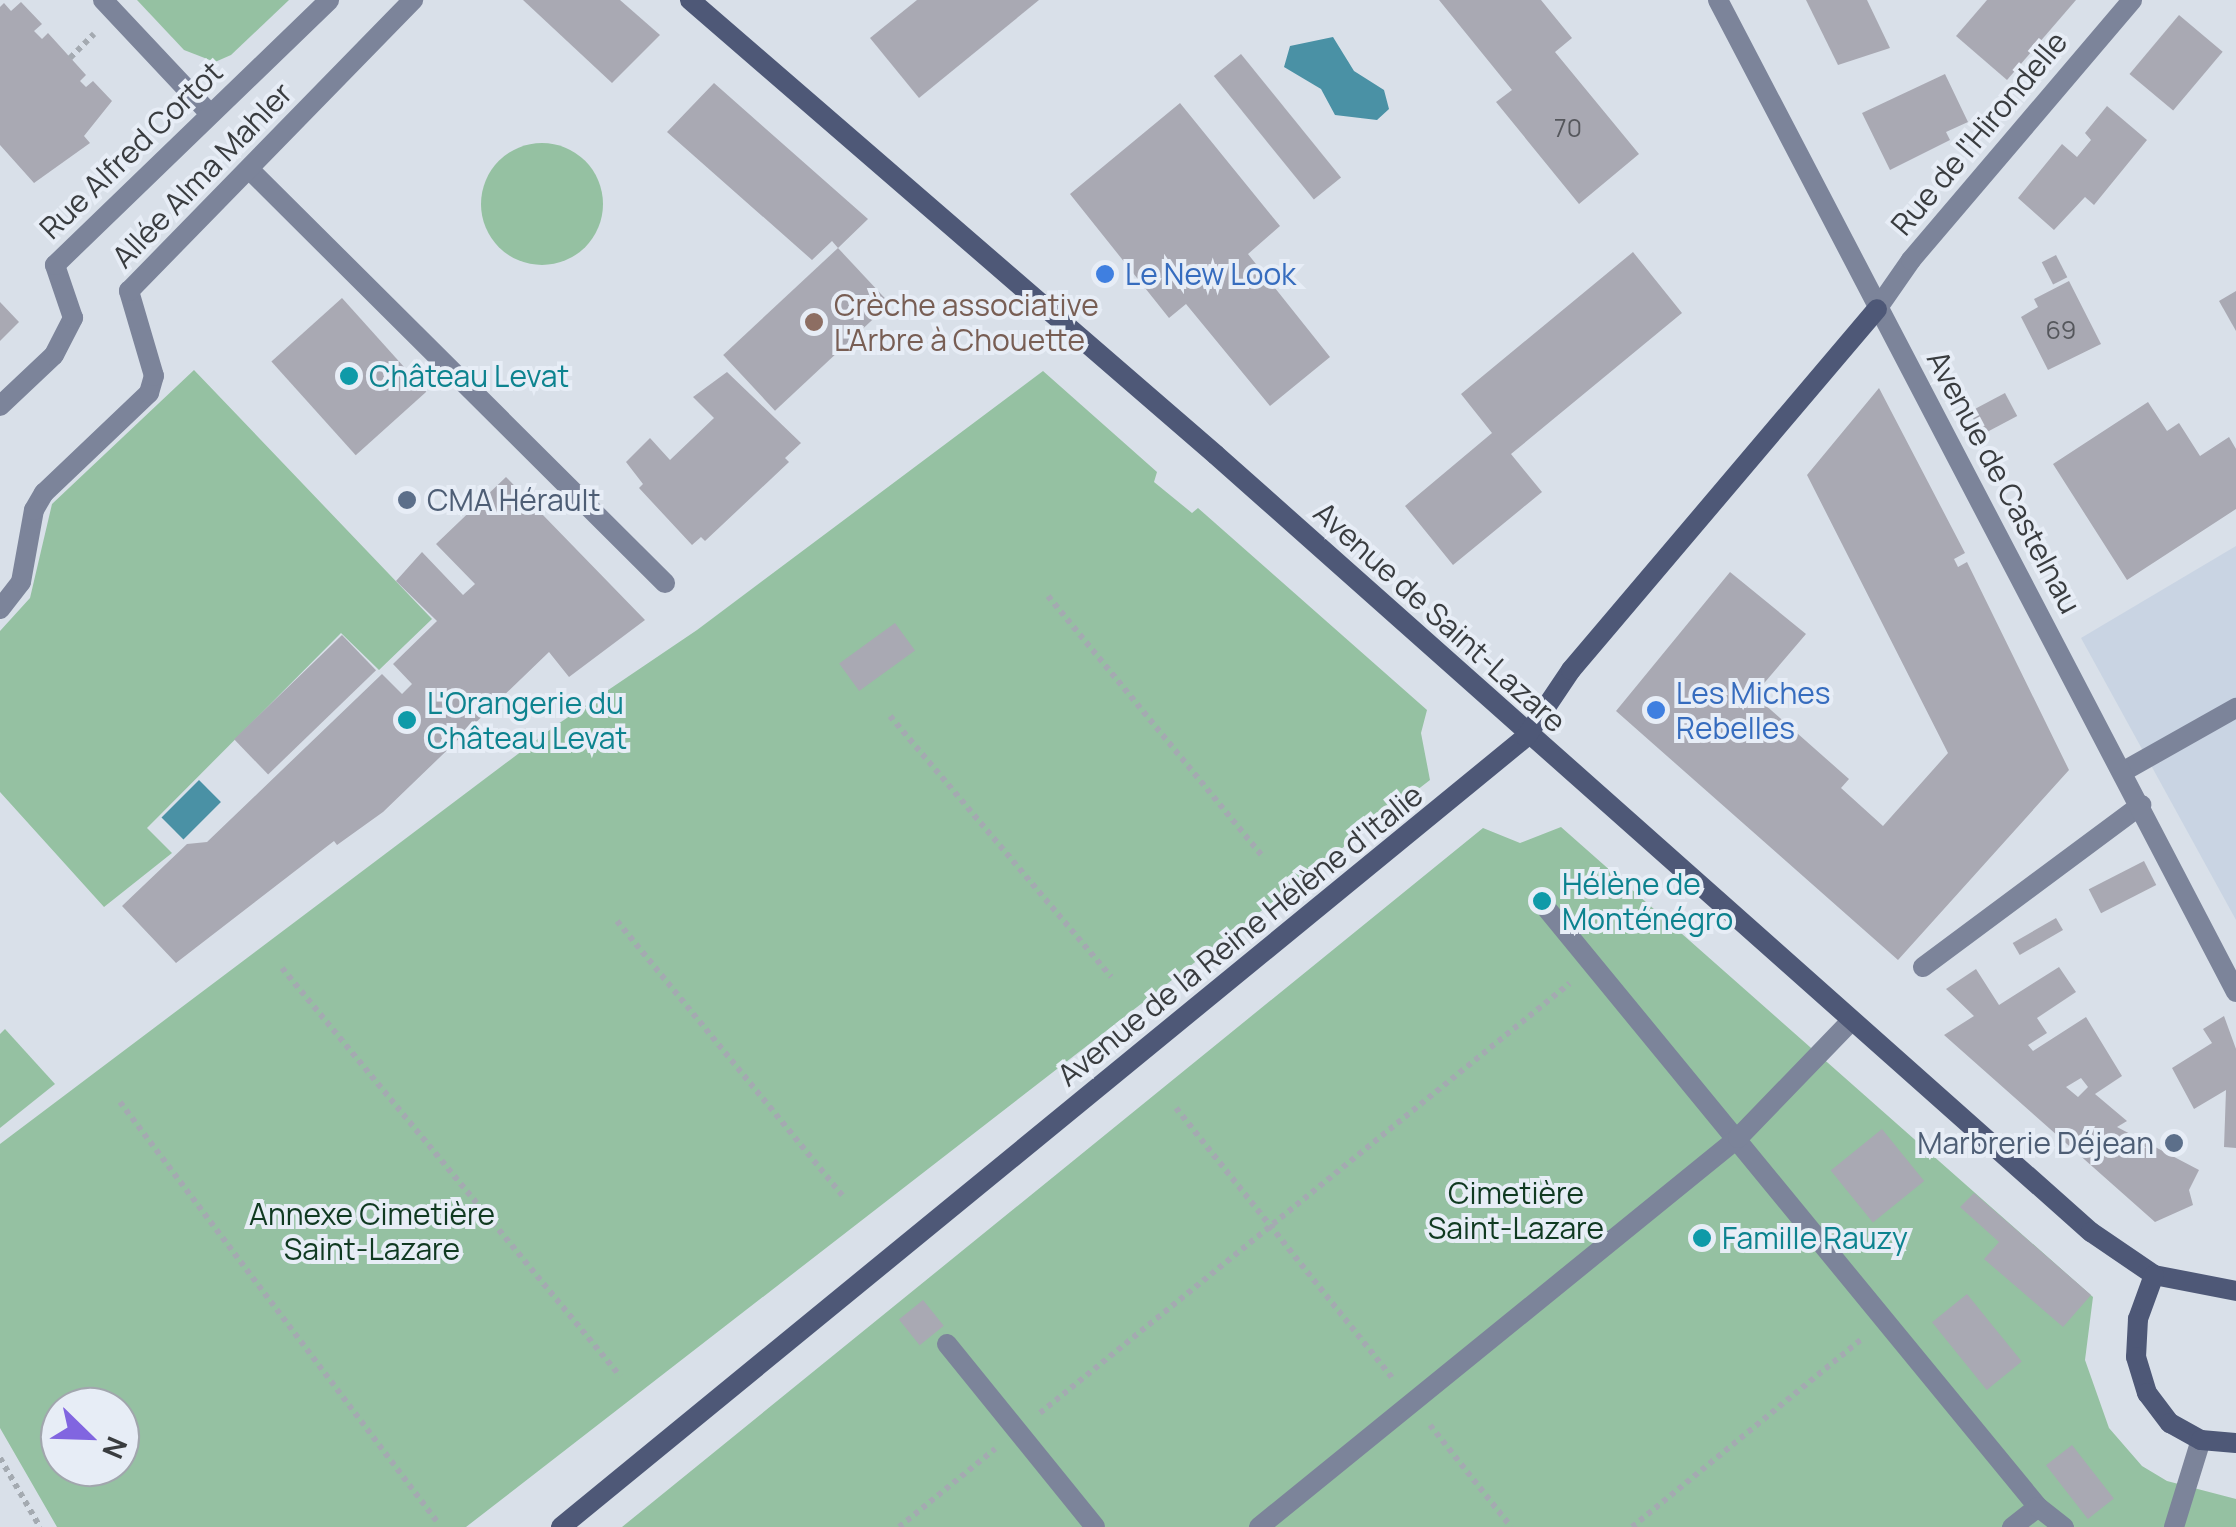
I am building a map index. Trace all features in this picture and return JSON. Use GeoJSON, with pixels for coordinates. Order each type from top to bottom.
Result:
{"type":"FeatureCollection","features":[{"type":"Feature","properties":{"kind":"street"},"geometry":{"type":"LineString","coordinates":[[103,0],[210,114]]}},
{"type":"Feature","properties":{"kind":"street","name":"Rue Alfred Cortot"},"geometry":{"type":"LineString","coordinates":[[0,406],[54,355],[73,318],[55,264],[329,0]]}},
{"type":"Feature","properties":{"kind":"street","name":"Allée Alma Mahler"},"geometry":{"type":"LineString","coordinates":[[0,609],[21,582],[34,510],[44,492],[149,393],[154,376],[129,291],[413,0]]}},
{"type":"Feature","properties":{"kind":"street","name":"Avenue de Saint-Lazare"},"geometry":{"type":"LineString","coordinates":[[690,0],[1216,456],[1526,737],[1850,1022],[2092,1232],[2154,1274]]}},
{"type":"Feature","properties":{"kind":"street","name":"Avenue de Castelnau"},"geometry":{"type":"LineString","coordinates":[[1718,0],[1877,309],[2124,771],[2236,992]]}},
{"type":"Feature","properties":{"kind":"street","name":"Rue de l'Hirondelle"},"geometry":{"type":"LineString","coordinates":[[1877,309],[2132,0]]}},
{"type":"Feature","properties":{"kind":"street"},"geometry":{"type":"LineString","coordinates":[[248,169],[666,584]]}},
{"type":"Feature","properties":{"kind":"street","name":"Avenue de la Reine Hélène d'Italie"},"geometry":{"type":"LineString","coordinates":[[560,1527],[1526,737],[1571,670],[1877,309]]}},
{"type":"Feature","properties":{"kind":"street"},"geometry":{"type":"LineString","coordinates":[[2124,771],[2236,708]]}},
{"type":"Feature","properties":{"kind":"street"},"geometry":{"type":"LineString","coordinates":[[1923,967],[2141,805]]}},
{"type":"Feature","properties":{"kind":"street"},"geometry":{"type":"LineString","coordinates":[[1547,909],[2038,1507],[2064,1527]]}},
{"type":"Feature","properties":{"kind":"street"},"geometry":{"type":"LineString","coordinates":[[1259,1527],[1738,1138],[1850,1022]]}},
{"type":"Feature","properties":{"kind":"street"},"geometry":{"type":"LineString","coordinates":[[2236,1290],[2154,1274],[2138,1320],[2136,1357],[2147,1393],[2170,1423],[2201,1440],[2236,1443]]}},
{"type":"Feature","properties":{"kind":"street"},"geometry":{"type":"LineString","coordinates":[[946,1344],[1096,1527]]}},
{"type":"Feature","properties":{"kind":"street"},"geometry":{"type":"LineString","coordinates":[[2174,1527],[2201,1440]]}},
{"type":"Feature","properties":{"kind":"street"},"geometry":{"type":"LineString","coordinates":[[2012,1527],[2038,1507]]}},
{"type":"Feature","properties":{"kind":"path"},"geometry":{"type":"LineString","coordinates":[[1048,596],[1262,856]]}},
{"type":"Feature","properties":{"kind":"path"},"geometry":{"type":"LineString","coordinates":[[890,716],[1111,977]]}},
{"type":"Feature","properties":{"kind":"path"},"geometry":{"type":"LineString","coordinates":[[617,921],[842,1195]]}},
{"type":"Feature","properties":{"kind":"path"},"geometry":{"type":"LineString","coordinates":[[899,1527],[1593,964]]}},
{"type":"Feature","properties":{"kind":"path"},"geometry":{"type":"LineString","coordinates":[[282,968],[620,1376]]}},
{"type":"Feature","properties":{"kind":"path"},"geometry":{"type":"LineString","coordinates":[[120,1102],[438,1523]]}},
{"type":"Feature","properties":{"kind":"path"},"geometry":{"type":"LineString","coordinates":[[1176,1108],[1511,1527]]}},
{"type":"Feature","properties":{"kind":"path"},"geometry":{"type":"LineString","coordinates":[[1632,1527],[1886,1320]]}},
{"type":"Feature","properties":{"kind":"path"},"geometry":{"type":"LineString","coordinates":[[0,1458],[40,1527]]}},
{"type":"Feature","properties":{"kind":"shaded area"},"geometry":{"type":"Polygon","coordinates":[[[2236,546],[2236,920],[2081,638],[2236,546]]]}},
{"type":"Feature","properties":{"kind":"green space"},"geometry":{"type":"Polygon","coordinates":[[[137,0],[289,0],[231,55],[215,62],[184,50],[137,0]]]}},
{"type":"Feature","properties":{"kind":"green space"},"geometry":{"type":"Polygon","coordinates":[[[542,143],[566,147],[585,161],[599,180],[603,204],[599,228],[585,247],[566,261],[542,265],[518,261],[499,247],[485,228],[481,204],[485,180],[499,161],[518,147],[542,143]]]}},
{"type":"Feature","properties":{"kind":"green space"},"geometry":{"type":"Polygon","coordinates":[[[194,370],[432,619],[379,670],[341,633],[147,828],[172,853],[104,907],[0,792],[0,631],[30,598],[52,504],[194,370]]]}},
{"type":"Feature","properties":{"kind":"green space","name":"Annexe Cimetière Saint-Lazare"},"geometry":{"type":"Polygon","coordinates":[[[1043,371],[1157,472],[1154,482],[1192,513],[1198,508],[1427,710],[1421,733],[1430,780],[466,1527],[57,1527],[0,1428],[0,1144],[555,726],[697,630],[1043,371]]]}},
{"type":"Feature","properties":{"kind":"green space","name":"Cimetière Saint-Lazare"},"geometry":{"type":"Polygon","coordinates":[[[1561,827],[2093,1297],[2085,1360],[2109,1428],[2142,1466],[2167,1481],[2236,1499],[2236,1527],[622,1527],[1483,828],[1520,843],[1561,827]]]}},
{"type":"Feature","properties":{"kind":"green space"},"geometry":{"type":"Polygon","coordinates":[[[5,1029],[55,1084],[0,1128],[0,1034],[5,1029]]]}},
{"type":"Feature","properties":{"kind":"water"},"geometry":{"type":"Polygon","coordinates":[[[1333,37],[1354,71],[1384,90],[1389,109],[1377,120],[1335,115],[1321,89],[1284,67],[1290,46],[1333,37]]]}},
{"type":"Feature","properties":{"kind":"water"},"geometry":{"type":"Polygon","coordinates":[[[199,780],[221,802],[183,839],[162,817],[199,780]]]}},
{"type":"Feature","properties":{"kind":"building"},"geometry":{"type":"Polygon","coordinates":[[[523,0],[620,0],[660,35],[612,83],[523,0]]]}},
{"type":"Feature","properties":{"kind":"building"},"geometry":{"type":"Polygon","coordinates":[[[917,0],[1039,0],[919,98],[870,38],[917,0]]]}},
{"type":"Feature","properties":{"kind":"building"},"geometry":{"type":"Polygon","coordinates":[[[1439,0],[1541,0],[1572,38],[1555,52],[1639,154],[1579,204],[1496,102],[1512,90],[1439,0]]]}},
{"type":"Feature","properties":{"kind":"building"},"geometry":{"type":"Polygon","coordinates":[[[1806,0],[1867,0],[1890,48],[1838,65],[1806,0]]]}},
{"type":"Feature","properties":{"kind":"building"},"geometry":{"type":"Polygon","coordinates":[[[1987,0],[2076,0],[2007,80],[1956,36],[1987,0]]]}},
{"type":"Feature","properties":{"kind":"building"},"geometry":{"type":"Polygon","coordinates":[[[21,2],[42,24],[34,31],[42,39],[48,33],[86,75],[80,81],[86,87],[93,81],[112,101],[84,136],[90,143],[34,183],[0,145],[0,7],[4,3],[11,11],[21,2]]]}},
{"type":"Feature","properties":{"kind":"building"},"geometry":{"type":"Polygon","coordinates":[[[2179,15],[2223,52],[2173,111],[2130,74],[2179,15]]]}},
{"type":"Feature","properties":{"kind":"building"},"geometry":{"type":"Polygon","coordinates":[[[1241,54],[1341,178],[1314,200],[1214,76],[1241,54]]]}},
{"type":"Feature","properties":{"kind":"building"},"geometry":{"type":"Polygon","coordinates":[[[1945,74],[1968,122],[1946,132],[1950,140],[1890,170],[1862,113],[1945,74]]]}},
{"type":"Feature","properties":{"kind":"building"},"geometry":{"type":"Polygon","coordinates":[[[714,83],[868,219],[838,248],[832,241],[812,260],[667,132],[714,83]]]}},
{"type":"Feature","properties":{"kind":"building"},"geometry":{"type":"Polygon","coordinates":[[[1180,103],[1280,226],[1248,254],[1330,357],[1270,406],[1186,304],[1169,318],[1070,194],[1180,103]]]}},
{"type":"Feature","properties":{"kind":"building"},"geometry":{"type":"Polygon","coordinates":[[[2107,106],[2147,140],[2094,205],[2085,197],[2054,230],[2018,198],[2062,144],[2077,157],[2091,140],[2085,133],[2107,106]]]}},
{"type":"Feature","properties":{"kind":"building"},"geometry":{"type":"Polygon","coordinates":[[[838,248],[890,304],[775,411],[723,355],[838,248]]]}},
{"type":"Feature","properties":{"kind":"building"},"geometry":{"type":"Polygon","coordinates":[[[1633,252],[1682,313],[1511,454],[1542,492],[1453,565],[1405,506],[1492,433],[1461,394],[1633,252]]]}},
{"type":"Feature","properties":{"kind":"building"},"geometry":{"type":"Polygon","coordinates":[[[2056,255],[2067,277],[2053,285],[2042,262],[2056,255]]]}},
{"type":"Feature","properties":{"kind":"building"},"geometry":{"type":"Polygon","coordinates":[[[2069,281],[2101,344],[2048,370],[2021,317],[2038,307],[2034,299],[2069,281]]]}},
{"type":"Feature","properties":{"kind":"building"},"geometry":{"type":"Polygon","coordinates":[[[2236,291],[2236,331],[2219,301],[2236,291]]]}},
{"type":"Feature","properties":{"kind":"building","name":"Château Levat"},"geometry":{"type":"Polygon","coordinates":[[[342,298],[426,392],[356,455],[271,362],[342,298]]]}},
{"type":"Feature","properties":{"kind":"building"},"geometry":{"type":"Polygon","coordinates":[[[0,302],[19,322],[0,341],[0,302]]]}},
{"type":"Feature","properties":{"kind":"building"},"geometry":{"type":"Polygon","coordinates":[[[727,372],[801,443],[785,458],[789,462],[705,541],[701,537],[692,545],[639,488],[643,484],[626,462],[650,438],[670,460],[714,418],[693,397],[727,372]]]}},
{"type":"Feature","properties":{"kind":"building"},"geometry":{"type":"Polygon","coordinates":[[[1879,388],[1965,553],[1954,559],[1958,567],[1967,562],[2069,770],[1898,960],[1616,711],[1730,572],[1806,634],[1754,695],[1849,779],[1841,788],[1883,826],[1948,753],[1807,475],[1879,388]]]}},
{"type":"Feature","properties":{"kind":"building"},"geometry":{"type":"Polygon","coordinates":[[[2005,393],[2017,416],[1982,435],[1970,412],[2005,393]]]}},
{"type":"Feature","properties":{"kind":"building"},"geometry":{"type":"Polygon","coordinates":[[[2148,402],[2167,431],[2179,423],[2200,456],[2229,437],[2236,449],[2236,509],[2127,580],[2053,464],[2148,402]]]}},
{"type":"Feature","properties":{"kind":"building","name":"L'Orangerie du Château Levat"},"geometry":{"type":"Polygon","coordinates":[[[506,477],[645,620],[569,677],[549,652],[383,812],[337,845],[334,841],[176,963],[122,906],[187,844],[207,842],[382,674],[402,694],[412,684],[393,664],[437,621],[396,581],[422,552],[463,595],[475,584],[436,544],[506,477]]]}},
{"type":"Feature","properties":{"kind":"building"},"geometry":{"type":"Polygon","coordinates":[[[895,623],[915,651],[859,691],[839,664],[895,623]]]}},
{"type":"Feature","properties":{"kind":"building"},"geometry":{"type":"Polygon","coordinates":[[[342,635],[376,670],[268,774],[234,739],[342,635]]]}},
{"type":"Feature","properties":{"kind":"building"},"geometry":{"type":"Polygon","coordinates":[[[2144,861],[2156,885],[2101,913],[2089,889],[2144,861]]]}},
{"type":"Feature","properties":{"kind":"building"},"geometry":{"type":"Polygon","coordinates":[[[2056,918],[2063,930],[2020,955],[2013,943],[2056,918]]]}},
{"type":"Feature","properties":{"kind":"building"},"geometry":{"type":"Polygon","coordinates":[[[2059,967],[2076,992],[2037,1018],[2047,1033],[2028,1045],[2033,1051],[2086,1017],[2122,1076],[2095,1094],[2127,1121],[2117,1127],[2199,1170],[2189,1190],[2193,1205],[2155,1222],[1944,1035],[1974,1016],[1946,989],[1976,969],[1999,1005],[2059,967]],[[2081,1078],[2066,1087],[2078,1097],[2088,1087],[2081,1078]]]}},
{"type":"Feature","properties":{"kind":"building"},"geometry":{"type":"Polygon","coordinates":[[[2224,1016],[2236,1049],[2236,1148],[2224,1147],[2226,1090],[2194,1109],[2172,1068],[2212,1043],[2203,1029],[2224,1016]]]}},
{"type":"Feature","properties":{"kind":"building"},"geometry":{"type":"Polygon","coordinates":[[[1882,1129],[1924,1181],[1873,1223],[1831,1171],[1882,1129]]]}},
{"type":"Feature","properties":{"kind":"building"},"geometry":{"type":"Polygon","coordinates":[[[1974,1193],[2091,1295],[2063,1327],[1984,1259],[1999,1242],[1960,1207],[1974,1193]]]}},
{"type":"Feature","properties":{"kind":"building"},"geometry":{"type":"Polygon","coordinates":[[[1967,1294],[2022,1362],[1987,1390],[1932,1322],[1967,1294]]]}},
{"type":"Feature","properties":{"kind":"building"},"geometry":{"type":"Polygon","coordinates":[[[923,1300],[944,1326],[920,1345],[899,1320],[923,1300]]]}},
{"type":"Feature","properties":{"kind":"building"},"geometry":{"type":"Polygon","coordinates":[[[2072,1445],[2114,1499],[2088,1519],[2046,1465],[2072,1445]]]}},
{"type":"Feature","properties":{"kind":"place","name":"Le New Look"},"geometry":{"type":"Point","coordinates":[1105,274]}},
{"type":"Feature","properties":{"kind":"place","name":"Crèche associative L'Arbre à Chouette"},"geometry":{"type":"Point","coordinates":[814,322]}},
{"type":"Feature","properties":{"kind":"place","name":"Château Levat"},"geometry":{"type":"Point","coordinates":[349,376]}},
{"type":"Feature","properties":{"kind":"place","name":"CMA Hérault"},"geometry":{"type":"Point","coordinates":[407,500]}},
{"type":"Feature","properties":{"kind":"place","name":"Les Miches Rebelles"},"geometry":{"type":"Point","coordinates":[1656,710]}},
{"type":"Feature","properties":{"kind":"place","name":"L'Orangerie du Château Levat"},"geometry":{"type":"Point","coordinates":[407,720]}},
{"type":"Feature","properties":{"kind":"place","name":"Hélène de Monténégro"},"geometry":{"type":"Point","coordinates":[1542,901]}},
{"type":"Feature","properties":{"kind":"place","name":"Marbrerie Déjean"},"geometry":{"type":"Point","coordinates":[2174,1143]}},
{"type":"Feature","properties":{"kind":"place","name":"Famille Rauzy"},"geometry":{"type":"Point","coordinates":[1702,1238]}}]}
